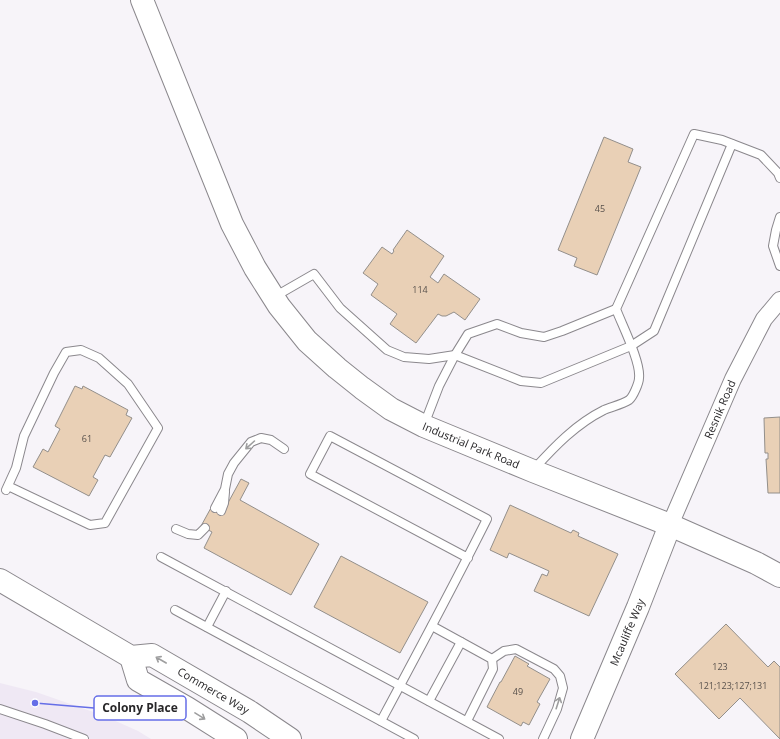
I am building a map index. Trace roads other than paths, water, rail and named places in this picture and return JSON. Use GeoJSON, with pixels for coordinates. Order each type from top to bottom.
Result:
{"type":"FeatureCollection","features":[{"type":"Feature","properties":{"kind":"street","name":"Industrial Park Road"},"geometry":{"type":"LineString","coordinates":[[142,0],[232,224],[255,268],[279,306],[307,340],[337,368],[391,409],[424,426],[670,525],[756,563],[780,576]]}},
{"type":"Feature","properties":{"kind":"street","name":"Resnik Road"},"geometry":{"type":"LineString","coordinates":[[670,525],[733,379],[764,320],[780,300]]}},
{"type":"Feature","properties":{"kind":"street","name":"Mcauliffe Way"},"geometry":{"type":"LineString","coordinates":[[582,739],[638,606],[670,525]]}},
{"type":"Feature","properties":{"kind":"street"},"geometry":{"type":"LineString","coordinates":[[0,580],[131,657],[138,680],[187,708],[236,739]]}},
{"type":"Feature","properties":{"kind":"street","name":"Commerce Way"},"geometry":{"type":"LineString","coordinates":[[131,657],[152,655],[250,712],[290,739]]}},
{"type":"Feature","properties":{"kind":"lane"},"geometry":{"type":"LineString","coordinates":[[424,426],[438,386],[468,334],[497,324],[522,333],[544,337],[616,309],[694,134],[722,140],[761,155],[778,173],[780,178]]}},
{"type":"Feature","properties":{"kind":"lane"},"geometry":{"type":"LineString","coordinates":[[274,297],[314,274],[340,308],[387,350],[404,357],[429,359],[455,355],[521,381],[541,383],[631,346],[654,331],[732,144]]}},
{"type":"Feature","properties":{"kind":"lane"},"geometry":{"type":"LineString","coordinates":[[780,218],[773,246],[780,266]]}},
{"type":"Feature","properties":{"kind":"lane"},"geometry":{"type":"LineString","coordinates":[[533,471],[549,452],[575,428],[603,410],[630,399],[639,378],[638,368],[616,309]]}},
{"type":"Feature","properties":{"kind":"lane"},"geometry":{"type":"LineString","coordinates":[[81,350],[99,358],[128,384],[158,428],[105,523],[90,525],[7,488],[16,468],[24,436],[54,373],[66,352],[81,350]]}},
{"type":"Feature","properties":{"kind":"lane"},"geometry":{"type":"LineString","coordinates":[[381,721],[468,558],[487,519],[330,436],[310,474],[468,558]]}},
{"type":"Feature","properties":{"kind":"lane"},"geometry":{"type":"LineString","coordinates":[[218,510],[224,503],[228,474],[234,463],[251,442],[261,438],[271,440],[284,449]]}},
{"type":"Feature","properties":{"kind":"lane"},"geometry":{"type":"LineString","coordinates":[[176,529],[188,534],[198,535],[204,535],[207,530]]}},
{"type":"Feature","properties":{"kind":"lane"},"geometry":{"type":"LineString","coordinates":[[161,557],[499,739]]}},
{"type":"Feature","properties":{"kind":"lane"},"geometry":{"type":"LineString","coordinates":[[207,627],[226,591]]}},
{"type":"Feature","properties":{"kind":"lane"},"geometry":{"type":"LineString","coordinates":[[175,610],[414,739]]}},
{"type":"Feature","properties":{"kind":"lane"},"geometry":{"type":"LineString","coordinates":[[432,626],[492,659]]}},
{"type":"Feature","properties":{"kind":"lane"},"geometry":{"type":"LineString","coordinates":[[429,701],[461,642]]}},
{"type":"Feature","properties":{"kind":"lane"},"geometry":{"type":"LineString","coordinates":[[492,659],[504,651],[516,649],[554,669],[560,676],[563,688],[543,739]]}},
{"type":"Feature","properties":{"kind":"lane"},"geometry":{"type":"LineString","coordinates":[[467,721],[493,669],[492,659]]}},
{"type":"Feature","properties":{"kind":"lane"},"geometry":{"type":"LineString","coordinates":[[0,709],[46,724],[84,739]]}},
{"type":"Feature","properties":{"kind":"place","name":"Colony Place"},"geometry":{"type":"Point","coordinates":[35,703]}}]}
